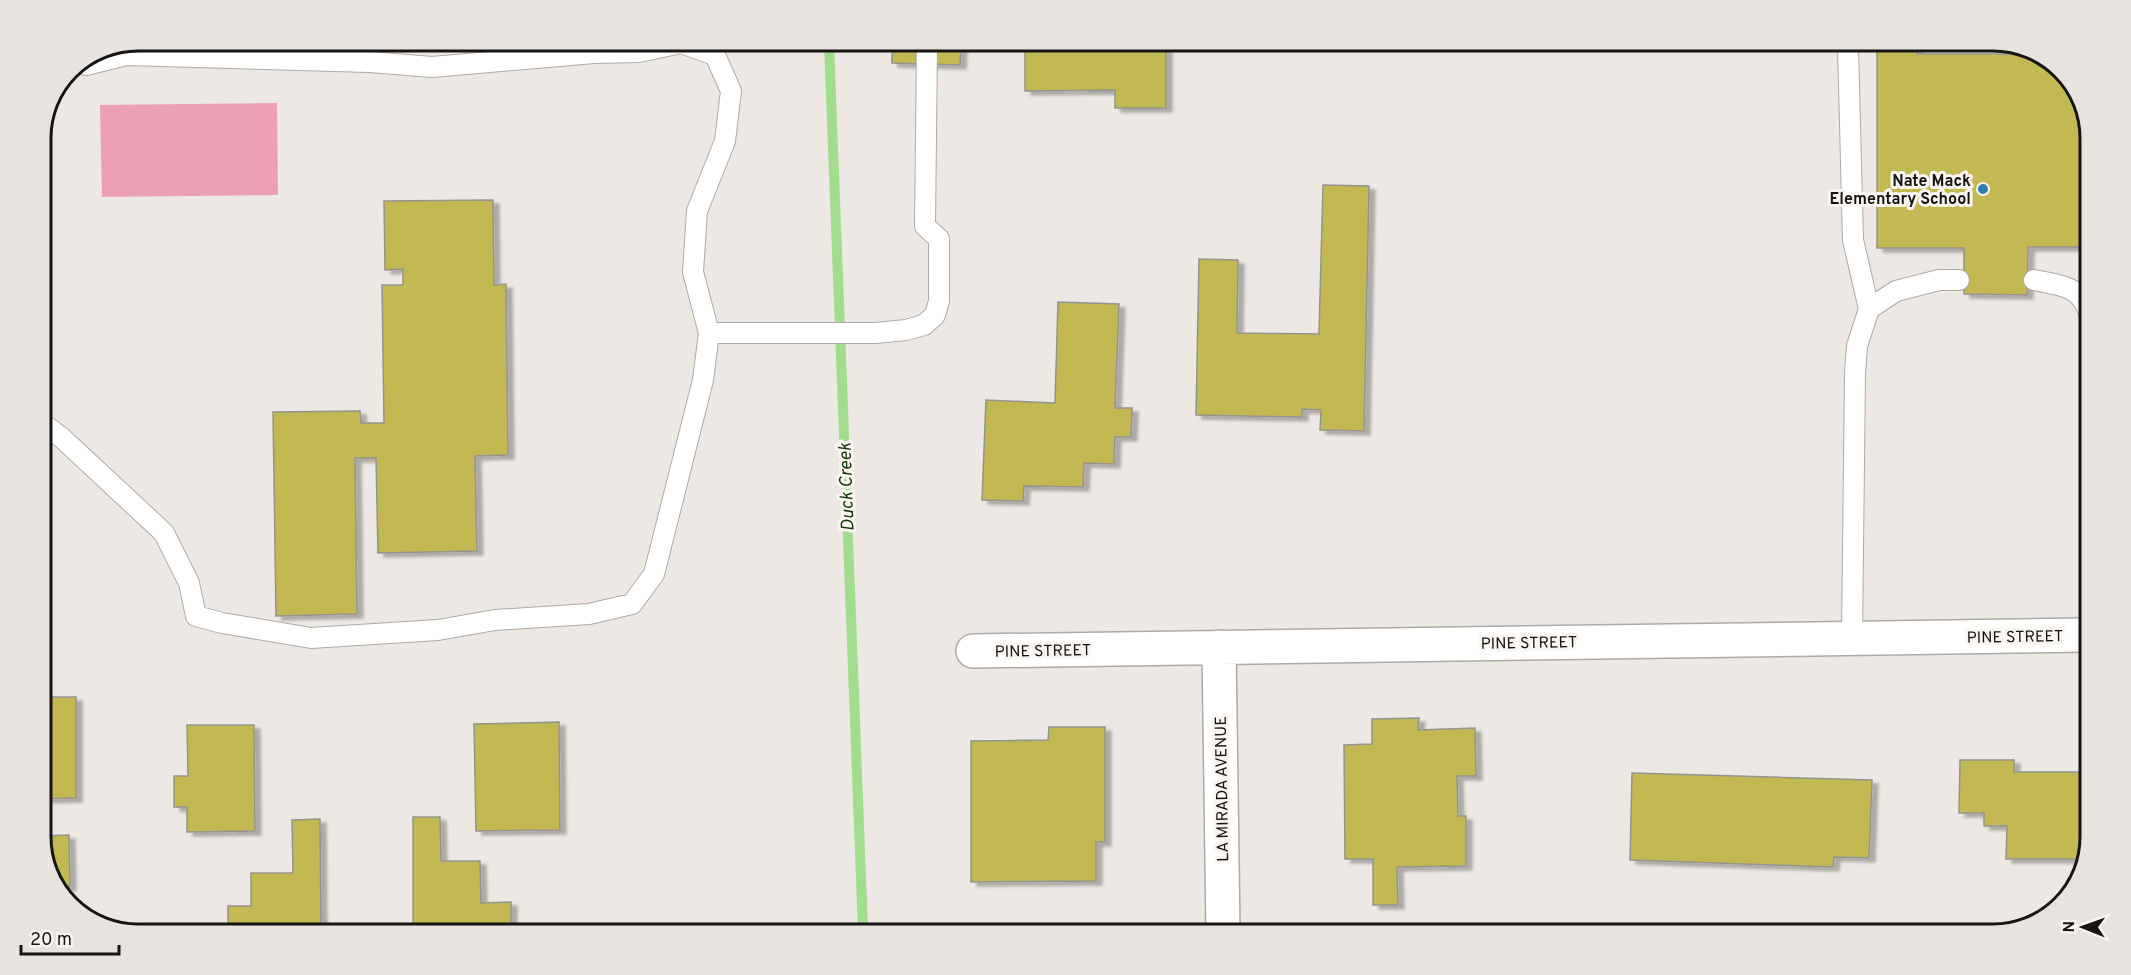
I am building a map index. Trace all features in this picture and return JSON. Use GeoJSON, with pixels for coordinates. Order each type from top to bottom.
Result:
{"type":"FeatureCollection","features":[{"type":"Feature","properties":{"kind":"street","name":"PINE STREET"},"geometry":{"type":"LineString","coordinates":[[973,651],[2080,635]]}},
{"type":"Feature","properties":{"kind":"street","name":"LA MIRADA AVENUE"},"geometry":{"type":"LineString","coordinates":[[1219,646],[1223,924]]}},
{"type":"Feature","properties":{"kind":"lane"},"geometry":{"type":"LineString","coordinates":[[97,62],[126,55],[370,62],[432,67],[644,51]]}},
{"type":"Feature","properties":{"kind":"lane"},"geometry":{"type":"LineString","coordinates":[[51,430],[164,533],[189,583],[196,616],[311,638],[438,630],[495,620],[589,614],[632,604],[654,574],[704,380],[709,333],[693,272],[697,211],[724,141],[731,91],[715,56],[702,51]]}},
{"type":"Feature","properties":{"kind":"lane"},"geometry":{"type":"LineString","coordinates":[[709,333],[895,331],[924,325],[935,315],[939,301],[939,239],[925,226],[927,51]]}},
{"type":"Feature","properties":{"kind":"lane"},"geometry":{"type":"LineString","coordinates":[[1848,51],[1852,240],[1869,309],[1857,346],[1855,373],[1852,638]]}},
{"type":"Feature","properties":{"kind":"lane"},"geometry":{"type":"LineString","coordinates":[[1869,309],[1896,291],[1939,280],[1959,280]]}},
{"type":"Feature","properties":{"kind":"lane"},"geometry":{"type":"LineString","coordinates":[[2034,280],[2070,287],[2080,298]]}},
{"type":"Feature","properties":{"kind":"shaded area"},"geometry":{"type":"Polygon","coordinates":[[[277,103],[278,195],[102,197],[100,105],[277,103]]]}},
{"type":"Feature","properties":{"kind":"building"},"geometry":{"type":"Polygon","coordinates":[[[892,51],[961,51],[960,65],[892,63],[892,51]]]}},
{"type":"Feature","properties":{"kind":"building"},"geometry":{"type":"Polygon","coordinates":[[[1025,51],[1166,51],[1166,108],[1115,108],[1115,90],[1025,91],[1025,51]]]}},
{"type":"Feature","properties":{"kind":"building","name":"Nate Mack Elementary School"},"geometry":{"type":"Polygon","coordinates":[[[1877,51],[1917,51],[1917,54],[2013,54],[2041,66],[2058,81],[2071,100],[2080,133],[2080,247],[2028,247],[2027,295],[1964,294],[1964,248],[1877,248],[1877,51]]]}},
{"type":"Feature","properties":{"kind":"building"},"geometry":{"type":"Polygon","coordinates":[[[1323,185],[1369,186],[1364,431],[1320,430],[1321,410],[1302,409],[1302,417],[1196,415],[1199,259],[1238,260],[1237,333],[1319,334],[1323,185]]]}},
{"type":"Feature","properties":{"kind":"building"},"geometry":{"type":"Polygon","coordinates":[[[493,200],[494,285],[506,284],[508,455],[475,456],[477,551],[378,553],[376,458],[355,458],[357,614],[276,616],[273,412],[360,411],[361,423],[384,423],[382,285],[403,285],[403,269],[385,270],[384,201],[493,200]]]}},
{"type":"Feature","properties":{"kind":"building"},"geometry":{"type":"Polygon","coordinates":[[[1058,302],[1119,304],[1115,408],[1132,408],[1131,437],[1115,437],[1114,464],[1084,463],[1083,487],[1024,486],[1023,501],[982,500],[986,400],[1055,403],[1058,302]]]}},
{"type":"Feature","properties":{"kind":"building"},"geometry":{"type":"Polygon","coordinates":[[[51,697],[76,697],[76,798],[51,799],[51,697]]]}},
{"type":"Feature","properties":{"kind":"building"},"geometry":{"type":"Polygon","coordinates":[[[1419,718],[1418,730],[1475,728],[1476,776],[1457,776],[1458,816],[1466,816],[1466,866],[1397,867],[1398,905],[1373,905],[1373,859],[1345,859],[1344,745],[1372,744],[1372,719],[1419,718]]]}},
{"type":"Feature","properties":{"kind":"building"},"geometry":{"type":"Polygon","coordinates":[[[559,722],[560,830],[476,831],[474,724],[559,722]]]}},
{"type":"Feature","properties":{"kind":"building"},"geometry":{"type":"Polygon","coordinates":[[[187,725],[254,725],[255,831],[187,832],[187,807],[174,807],[174,776],[188,776],[187,725]]]}},
{"type":"Feature","properties":{"kind":"building"},"geometry":{"type":"Polygon","coordinates":[[[1049,727],[1105,727],[1105,842],[1096,842],[1096,881],[971,882],[971,741],[1048,740],[1049,727]]]}},
{"type":"Feature","properties":{"kind":"building"},"geometry":{"type":"Polygon","coordinates":[[[1960,760],[2014,760],[2014,772],[2080,772],[2080,837],[2076,859],[2006,859],[2007,826],[1984,826],[1984,813],[1959,813],[1960,760]]]}},
{"type":"Feature","properties":{"kind":"building"},"geometry":{"type":"Polygon","coordinates":[[[1632,773],[1872,780],[1869,858],[1834,857],[1833,867],[1630,860],[1632,773]]]}},
{"type":"Feature","properties":{"kind":"building"},"geometry":{"type":"Polygon","coordinates":[[[413,817],[440,817],[441,861],[480,861],[481,903],[511,902],[511,924],[413,924],[413,817]]]}},
{"type":"Feature","properties":{"kind":"building"},"geometry":{"type":"Polygon","coordinates":[[[320,819],[321,924],[228,924],[228,906],[251,906],[251,873],[293,873],[292,820],[320,819]]]}},
{"type":"Feature","properties":{"kind":"building"},"geometry":{"type":"Polygon","coordinates":[[[69,835],[70,887],[67,887],[56,865],[51,836],[69,835]]]}},
{"type":"Feature","properties":{"kind":"waterway","name":"Duck Creek"},"geometry":{"type":"LineString","coordinates":[[829,51],[863,924]]}},
{"type":"Feature","properties":{"kind":"place","name":"Nate Mack Elementary School"},"geometry":{"type":"Point","coordinates":[1983,189]}}]}
